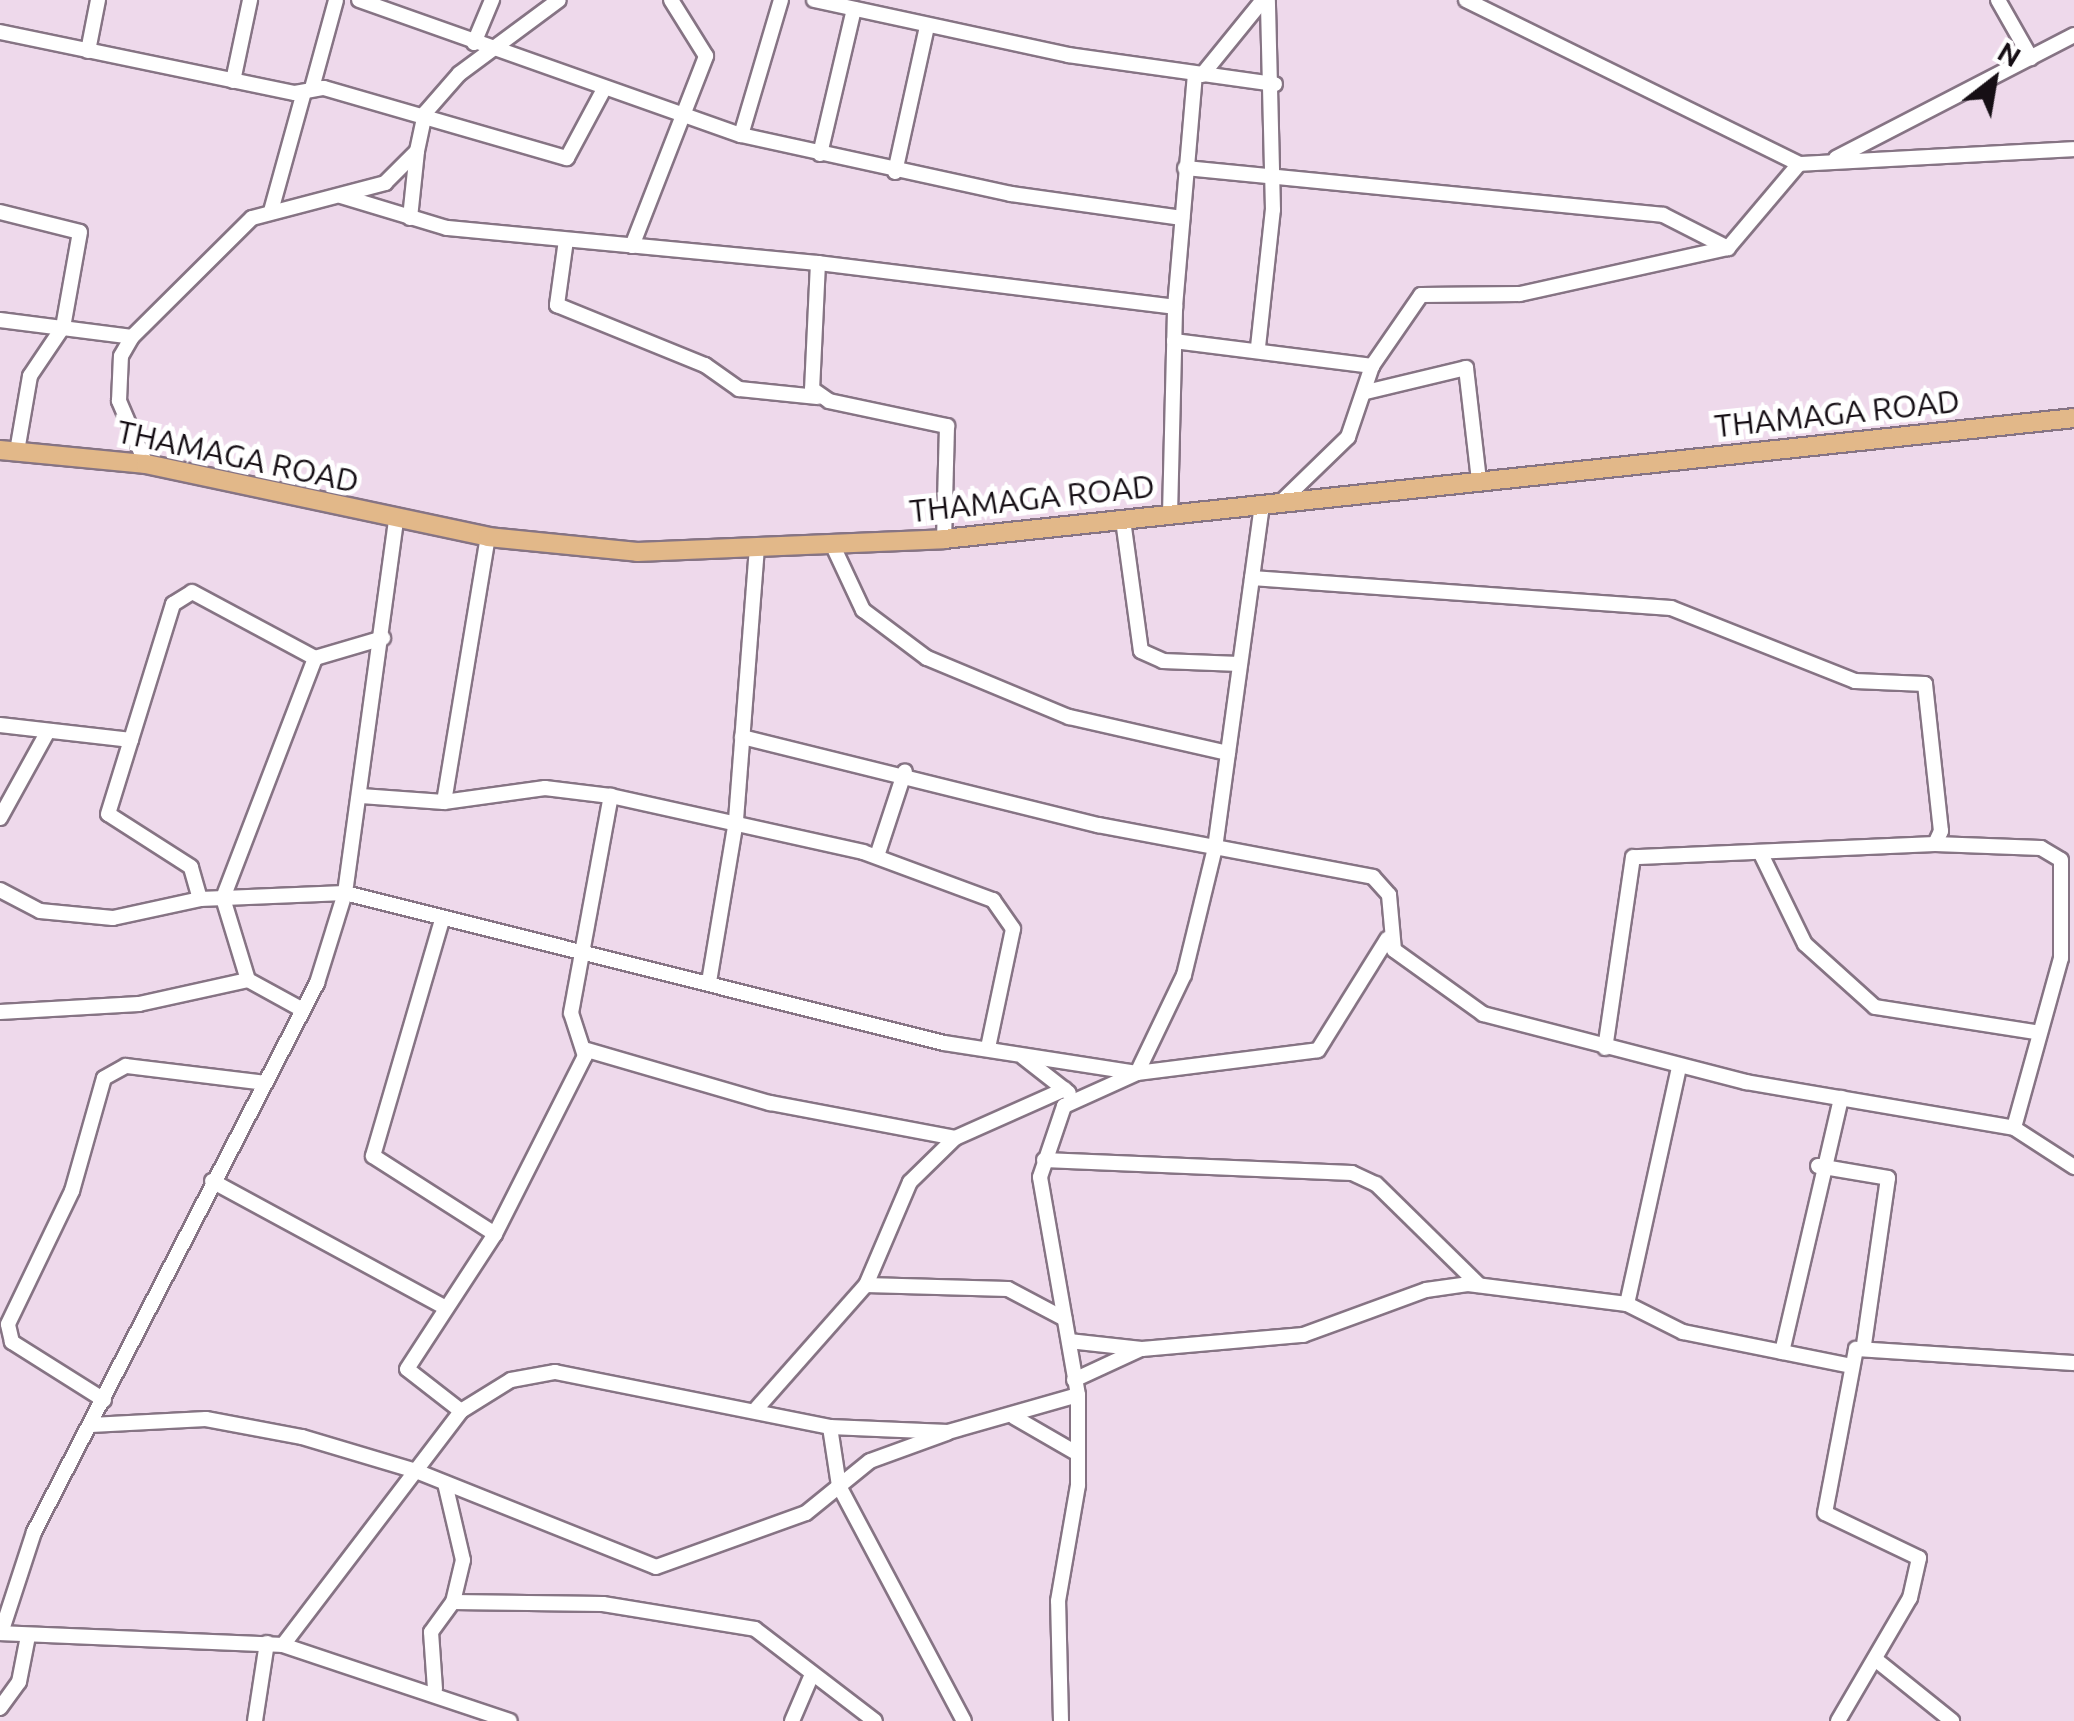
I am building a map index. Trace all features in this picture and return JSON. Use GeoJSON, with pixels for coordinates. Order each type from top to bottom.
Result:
{"type":"FeatureCollection","features":[{"type":"Feature","properties":{"kind":"main road","name":"THAMAGA ROAD"},"geometry":{"type":"LineString","coordinates":[[8,450],[146,464],[488,537],[637,552],[944,540],[2074,418]]}},
{"type":"Feature","properties":{"kind":"street"},"geometry":{"type":"LineString","coordinates":[[88,51],[98,0]]}},
{"type":"Feature","properties":{"kind":"street"},"geometry":{"type":"LineString","coordinates":[[233,81],[250,0]]}},
{"type":"Feature","properties":{"kind":"street"},"geometry":{"type":"LineString","coordinates":[[271,211],[336,0]]}},
{"type":"Feature","properties":{"kind":"street"},"geometry":{"type":"LineString","coordinates":[[359,0],[604,90],[741,135],[895,172],[1182,218]]}},
{"type":"Feature","properties":{"kind":"street"},"geometry":{"type":"LineString","coordinates":[[480,45],[492,0]]}},
{"type":"Feature","properties":{"kind":"street"},"geometry":{"type":"LineString","coordinates":[[410,218],[425,113],[480,45],[560,0]]}},
{"type":"Feature","properties":{"kind":"street"},"geometry":{"type":"LineString","coordinates":[[632,246],[706,54],[686,36],[671,0]]}},
{"type":"Feature","properties":{"kind":"street"},"geometry":{"type":"LineString","coordinates":[[741,135],[782,0]]}},
{"type":"Feature","properties":{"kind":"street"},"geometry":{"type":"LineString","coordinates":[[814,0],[927,27],[1199,75],[1275,84]]}},
{"type":"Feature","properties":{"kind":"street"},"geometry":{"type":"LineString","coordinates":[[1170,515],[1174,307],[1185,168],[1199,75],[1265,0]]}},
{"type":"Feature","properties":{"kind":"street"},"geometry":{"type":"LineString","coordinates":[[1258,348],[1274,175],[1275,84],[1263,36],[1265,0]]}},
{"type":"Feature","properties":{"kind":"street"},"geometry":{"type":"LineString","coordinates":[[1466,0],[1799,164],[2074,148]]}},
{"type":"Feature","properties":{"kind":"street"},"geometry":{"type":"LineString","coordinates":[[1998,0],[2031,58]]}},
{"type":"Feature","properties":{"kind":"street"},"geometry":{"type":"LineString","coordinates":[[820,154],[854,8]]}},
{"type":"Feature","properties":{"kind":"street"},"geometry":{"type":"LineString","coordinates":[[895,172],[927,27]]}},
{"type":"Feature","properties":{"kind":"street"},"geometry":{"type":"LineString","coordinates":[[0,32],[233,81],[308,90],[425,113],[570,158],[604,90]]}},
{"type":"Feature","properties":{"kind":"street"},"geometry":{"type":"LineString","coordinates":[[1826,162],[2074,35]]}},
{"type":"Feature","properties":{"kind":"street"},"geometry":{"type":"LineString","coordinates":[[146,464],[119,401],[121,356],[132,337],[239,228],[271,211],[385,183],[417,151]]}},
{"type":"Feature","properties":{"kind":"street"},"geometry":{"type":"LineString","coordinates":[[1137,1073],[1184,975],[1216,848],[1238,664],[1252,578],[1271,504],[1348,437],[1372,366],[1411,306],[1435,291],[1520,294],[1728,248],[1799,164]]}},
{"type":"Feature","properties":{"kind":"street"},"geometry":{"type":"LineString","coordinates":[[1185,168],[1663,215],[1728,248]]}},
{"type":"Feature","properties":{"kind":"street"},"geometry":{"type":"LineString","coordinates":[[341,196],[410,218],[566,240],[818,263],[1174,307]]}},
{"type":"Feature","properties":{"kind":"street"},"geometry":{"type":"LineString","coordinates":[[0,212],[80,229],[63,327],[30,376],[8,450]]}},
{"type":"Feature","properties":{"kind":"street"},"geometry":{"type":"LineString","coordinates":[[566,240],[558,306],[705,365],[739,389],[818,397],[942,420],[950,433],[944,540]]}},
{"type":"Feature","properties":{"kind":"street"},"geometry":{"type":"LineString","coordinates":[[818,263],[818,397]]}},
{"type":"Feature","properties":{"kind":"street"},"geometry":{"type":"LineString","coordinates":[[0,320],[132,337]]}},
{"type":"Feature","properties":{"kind":"street"},"geometry":{"type":"LineString","coordinates":[[1174,341],[1258,348],[1372,366]]}},
{"type":"Feature","properties":{"kind":"street"},"geometry":{"type":"LineString","coordinates":[[1366,392],[1466,368],[1479,482]]}},
{"type":"Feature","properties":{"kind":"street"},"geometry":{"type":"LineString","coordinates":[[396,519],[383,638],[345,893],[301,1010],[260,1082],[104,1400],[30,1540],[0,1633],[283,1645],[435,1690],[510,1721]]}},
{"type":"Feature","properties":{"kind":"street"},"geometry":{"type":"LineString","coordinates":[[1123,520],[1142,651],[1163,661],[1238,664]]}},
{"type":"Feature","properties":{"kind":"street"},"geometry":{"type":"LineString","coordinates":[[444,802],[488,537]]}},
{"type":"Feature","properties":{"kind":"street"},"geometry":{"type":"LineString","coordinates":[[833,546],[863,610],[928,658],[1069,717],[1228,753]]}},
{"type":"Feature","properties":{"kind":"street"},"geometry":{"type":"LineString","coordinates":[[708,982],[736,820],[758,549]]}},
{"type":"Feature","properties":{"kind":"street"},"geometry":{"type":"LineString","coordinates":[[1252,578],[1672,608],[1855,681],[1925,684],[1942,831],[1934,844]]}},
{"type":"Feature","properties":{"kind":"street"},"geometry":{"type":"LineString","coordinates":[[200,899],[191,867],[109,818],[180,591],[315,658],[383,638]]}},
{"type":"Feature","properties":{"kind":"street"},"geometry":{"type":"LineString","coordinates":[[248,980],[223,898],[315,658]]}},
{"type":"Feature","properties":{"kind":"street"},"geometry":{"type":"LineString","coordinates":[[0,725],[131,740]]}},
{"type":"Feature","properties":{"kind":"street"},"geometry":{"type":"LineString","coordinates":[[2,811],[48,731]]}},
{"type":"Feature","properties":{"kind":"street"},"geometry":{"type":"LineString","coordinates":[[742,736],[905,771],[980,798],[1373,877],[1389,894],[1387,940],[1318,1050],[1137,1073],[956,1138],[910,1182],[866,1285],[757,1408]]}},
{"type":"Feature","properties":{"kind":"street"},"geometry":{"type":"LineString","coordinates":[[878,856],[905,771]]}},
{"type":"Feature","properties":{"kind":"street"},"geometry":{"type":"LineString","coordinates":[[361,796],[444,802],[545,788],[611,796],[736,820],[878,856],[994,900],[1010,917],[988,1048]]}},
{"type":"Feature","properties":{"kind":"street"},"geometry":{"type":"LineString","coordinates":[[611,796],[570,1022],[587,1050],[754,1099],[956,1138]]}},
{"type":"Feature","properties":{"kind":"street"},"geometry":{"type":"LineString","coordinates":[[1604,1048],[1633,857],[1762,856],[1934,844],[2058,854],[2067,959],[2035,1032],[2014,1128]]}},
{"type":"Feature","properties":{"kind":"street"},"geometry":{"type":"LineString","coordinates":[[1762,856],[1805,944],[1875,1007],[2035,1032]]}},
{"type":"Feature","properties":{"kind":"street"},"geometry":{"type":"LineString","coordinates":[[0,890],[40,911],[113,918],[200,899],[345,893],[442,920],[1023,1056],[1137,1073]]}},
{"type":"Feature","properties":{"kind":"street"},"geometry":{"type":"LineString","coordinates":[[442,920],[373,1156],[495,1234]]}},
{"type":"Feature","properties":{"kind":"street"},"geometry":{"type":"LineString","coordinates":[[1387,940],[1483,1014],[1679,1067],[2014,1128],[2074,1167]]}},
{"type":"Feature","properties":{"kind":"street"},"geometry":{"type":"LineString","coordinates":[[0,1012],[139,1004],[248,980],[301,1010]]}},
{"type":"Feature","properties":{"kind":"street"},"geometry":{"type":"LineString","coordinates":[[461,1411],[406,1369],[495,1234],[587,1050]]}},
{"type":"Feature","properties":{"kind":"street"},"geometry":{"type":"LineString","coordinates":[[1023,1056],[1070,1094]]}},
{"type":"Feature","properties":{"kind":"street"},"geometry":{"type":"LineString","coordinates":[[104,1400],[12,1342],[8,1324],[72,1190],[104,1078],[126,1066],[260,1082]]}},
{"type":"Feature","properties":{"kind":"street"},"geometry":{"type":"LineString","coordinates":[[1628,1304],[1679,1067]]}},
{"type":"Feature","properties":{"kind":"street"},"geometry":{"type":"LineString","coordinates":[[1061,1721],[1058,1600],[1078,1454],[1076,1387],[1039,1195],[1044,1160],[1070,1094]]}},
{"type":"Feature","properties":{"kind":"street"},"geometry":{"type":"LineString","coordinates":[[1782,1352],[1818,1166],[1840,1098]]}},
{"type":"Feature","properties":{"kind":"street"},"geometry":{"type":"LineString","coordinates":[[1044,1160],[1352,1173],[1376,1184],[1480,1286]]}},
{"type":"Feature","properties":{"kind":"street"},"geometry":{"type":"LineString","coordinates":[[1818,1166],[1888,1178],[1864,1344],[1847,1365],[1825,1513],[1920,1558],[1910,1598],[1838,1721]]}},
{"type":"Feature","properties":{"kind":"street"},"geometry":{"type":"LineString","coordinates":[[212,1180],[446,1308]]}},
{"type":"Feature","properties":{"kind":"street"},"geometry":{"type":"LineString","coordinates":[[866,1285],[1008,1290],[1065,1319]]}},
{"type":"Feature","properties":{"kind":"street"},"geometry":{"type":"LineString","coordinates":[[1070,1341],[1142,1349],[1303,1335],[1426,1290],[1480,1286],[1628,1304],[1684,1332],[1847,1365]]}},
{"type":"Feature","properties":{"kind":"street"},"geometry":{"type":"LineString","coordinates":[[1864,1344],[1957,1362],[2074,1363]]}},
{"type":"Feature","properties":{"kind":"street"},"geometry":{"type":"LineString","coordinates":[[91,1425],[206,1419],[416,1471],[656,1566],[806,1513],[870,1462],[948,1432],[1014,1417],[1142,1349]]}},
{"type":"Feature","properties":{"kind":"street"},"geometry":{"type":"LineString","coordinates":[[283,1645],[461,1411],[493,1387],[555,1372],[757,1408],[830,1427],[948,1432]]}},
{"type":"Feature","properties":{"kind":"street"},"geometry":{"type":"LineString","coordinates":[[1014,1417],[1078,1454]]}},
{"type":"Feature","properties":{"kind":"street"},"geometry":{"type":"LineString","coordinates":[[830,1427],[840,1486],[964,1721]]}},
{"type":"Feature","properties":{"kind":"street"},"geometry":{"type":"LineString","coordinates":[[435,1690],[432,1632],[453,1602],[463,1547],[445,1483]]}},
{"type":"Feature","properties":{"kind":"street"},"geometry":{"type":"LineString","coordinates":[[453,1602],[603,1604],[755,1628],[810,1679],[874,1721]]}},
{"type":"Feature","properties":{"kind":"street"},"geometry":{"type":"LineString","coordinates":[[0,1708],[19,1682],[28,1636]]}},
{"type":"Feature","properties":{"kind":"street"},"geometry":{"type":"LineString","coordinates":[[254,1721],[266,1643]]}},
{"type":"Feature","properties":{"kind":"street"},"geometry":{"type":"LineString","coordinates":[[1876,1660],[1952,1721]]}},
{"type":"Feature","properties":{"kind":"street"},"geometry":{"type":"LineString","coordinates":[[792,1721],[810,1679]]}}]}
